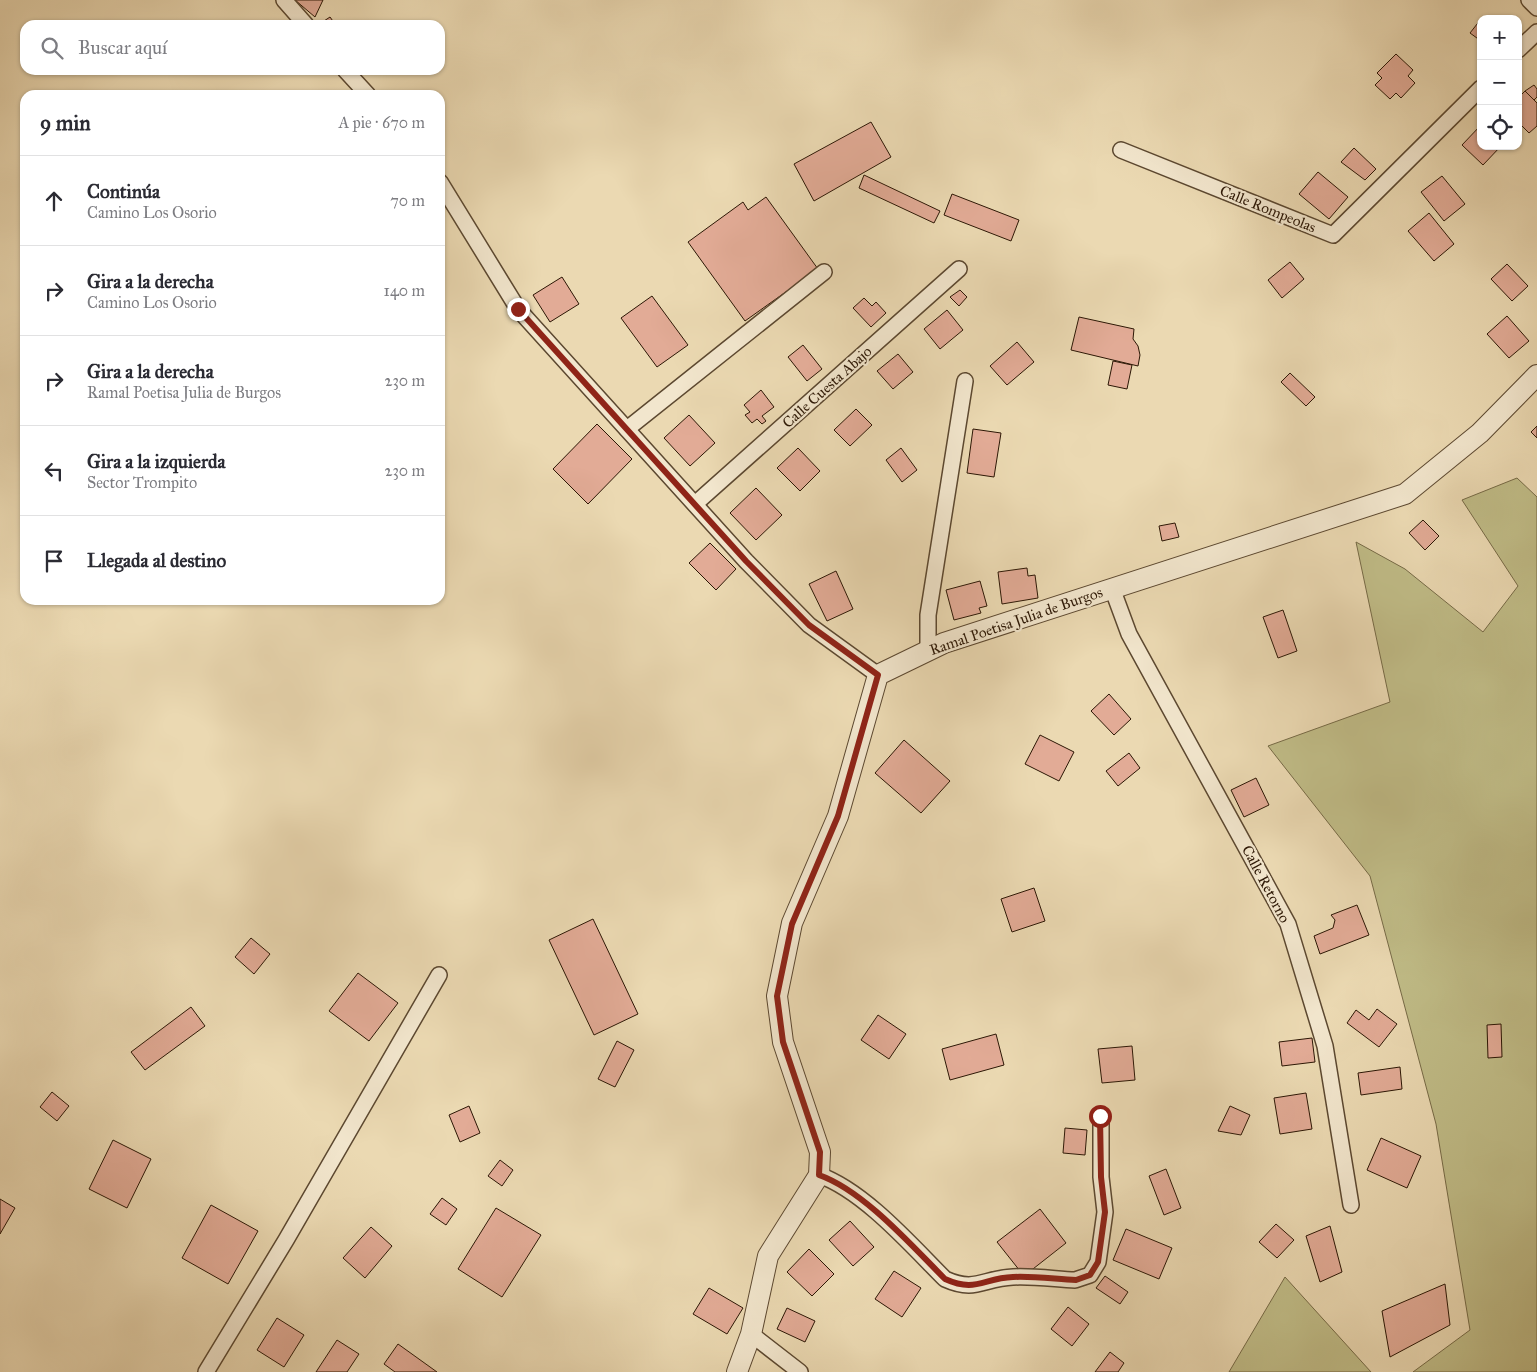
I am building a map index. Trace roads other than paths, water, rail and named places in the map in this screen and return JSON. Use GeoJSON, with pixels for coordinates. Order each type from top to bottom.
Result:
{"type":"FeatureCollection","features":[{"type":"Feature","properties":{"kind":"street"},"geometry":{"type":"LineString","coordinates":[[284,0],[302,20]]}},
{"type":"Feature","properties":{"kind":"street"},"geometry":{"type":"LineString","coordinates":[[1529,0],[1537,8]]}},
{"type":"Feature","properties":{"kind":"street"},"geometry":{"type":"LineString","coordinates":[[1522,46],[1537,32]]}},
{"type":"Feature","properties":{"kind":"street"},"geometry":{"type":"LineString","coordinates":[[350,75],[363,90]]}},
{"type":"Feature","properties":{"kind":"street","name":"Calle Rompeolas"},"geometry":{"type":"LineString","coordinates":[[1121,150],[1333,235],[1477,92]]}},
{"type":"Feature","properties":{"kind":"street"},"geometry":{"type":"LineString","coordinates":[[445,190],[518,309],[746,561],[809,625],[878,675],[838,816],[792,924],[777,996],[783,1042],[820,1152],[819,1175],[768,1256],[751,1334],[738,1372]]}},
{"type":"Feature","properties":{"kind":"street","name":"Calle Cuesta Abajo"},"geometry":{"type":"LineString","coordinates":[[695,504],[959,269]]}},
{"type":"Feature","properties":{"kind":"street"},"geometry":{"type":"LineString","coordinates":[[627,429],[824,272]]}},
{"type":"Feature","properties":{"kind":"street","name":"Ramal Poetisa Julia de Burgos"},"geometry":{"type":"LineString","coordinates":[[878,675],[944,643],[1405,494],[1480,434],[1537,375]]}},
{"type":"Feature","properties":{"kind":"street"},"geometry":{"type":"LineString","coordinates":[[928,651],[928,615],[964,381]]}},
{"type":"Feature","properties":{"kind":"street","name":"Calle Retorno"},"geometry":{"type":"LineString","coordinates":[[1112,588],[1129,634],[1288,924],[1325,1046],[1351,1205]]}},
{"type":"Feature","properties":{"kind":"street"},"geometry":{"type":"LineString","coordinates":[[206,1372],[286,1240],[440,975]]}},
{"type":"Feature","properties":{"kind":"street"},"geometry":{"type":"LineString","coordinates":[[819,1175],[836,1181],[867,1204],[945,1279],[959,1285],[976,1286],[1004,1277],[1016,1276],[1076,1280],[1090,1275],[1098,1262],[1105,1212],[1101,1177],[1100,1116]]}},
{"type":"Feature","properties":{"kind":"street"},"geometry":{"type":"LineString","coordinates":[[751,1334],[800,1372]]}}]}
